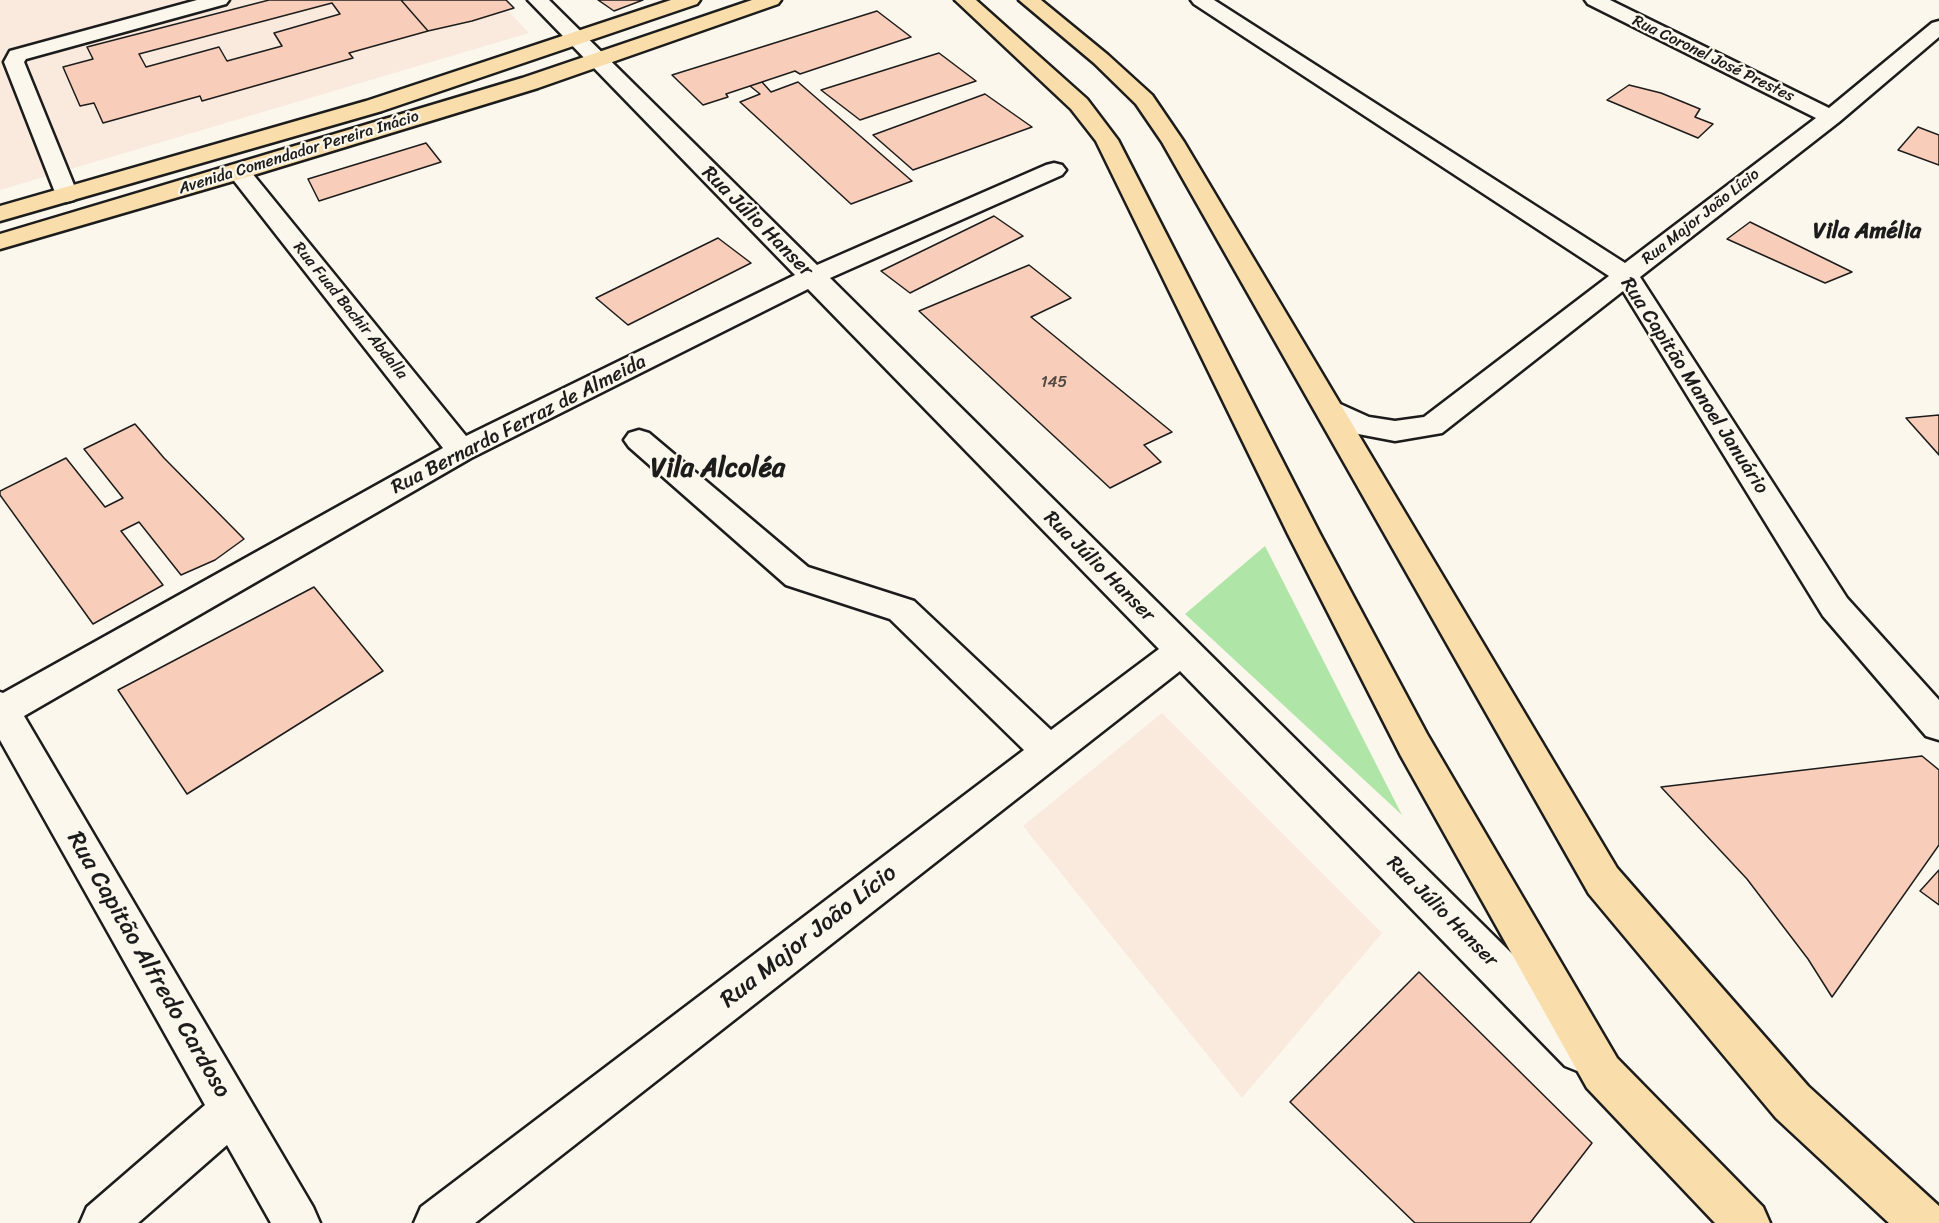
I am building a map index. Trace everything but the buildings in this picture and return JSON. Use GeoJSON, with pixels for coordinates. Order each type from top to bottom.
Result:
{"type":"FeatureCollection","features":[{"type":"Feature","properties":{"kind":"main road","name":"Avenida Comendador Pereira Inácio"},"geometry":{"type":"LineString","coordinates":[[0,214],[374,106],[577,40],[690,0]]}},
{"type":"Feature","properties":{"kind":"main road","name":"Avenida Comendador Pereira Inácio"},"geometry":{"type":"LineString","coordinates":[[0,242],[238,172],[597,60],[771,0]]}},
{"type":"Feature","properties":{"kind":"main road"},"geometry":{"type":"LineString","coordinates":[[966,0],[1079,104],[1107,140],[1304,534],[1414,745],[1602,1073],[1747,1223]]}},
{"type":"Feature","properties":{"kind":"main road"},"geometry":{"type":"LineString","coordinates":[[1029,0],[1101,58],[1144,100],[1173,142],[1603,881],[1792,1102],[1923,1223]]}},
{"type":"Feature","properties":{"kind":"street"},"geometry":{"type":"LineString","coordinates":[[66,195],[14,62],[17,54],[219,0]]}},
{"type":"Feature","properties":{"kind":"street"},"geometry":{"type":"LineString","coordinates":[[538,0],[597,60]]}},
{"type":"Feature","properties":{"kind":"street","name":"Rua Capitão Manoel Januário"},"geometry":{"type":"LineString","coordinates":[[1201,0],[1626,275],[1835,608],[1939,724]]}},
{"type":"Feature","properties":{"kind":"street","name":"Rua Coronel José Prestes"},"geometry":{"type":"LineString","coordinates":[[1595,0],[1831,117]]}},
{"type":"Feature","properties":{"kind":"street","name":"Rua Major João Lício"},"geometry":{"type":"LineString","coordinates":[[1329,409],[1363,426],[1395,431],[1432,426],[1831,117],[1939,27]]}},
{"type":"Feature","properties":{"kind":"street","name":"Rua Júlio Hanser"},"geometry":{"type":"LineString","coordinates":[[597,60],[1602,1073]]}},
{"type":"Feature","properties":{"kind":"street","name":"Rua Bernardo Ferraz de Almeida"},"geometry":{"type":"LineString","coordinates":[[1,710],[461,451],[812,278],[1054,170]]}},
{"type":"Feature","properties":{"kind":"street","name":"Rua Fuad Bachir Abdalla"},"geometry":{"type":"LineString","coordinates":[[238,172],[461,451]]}},
{"type":"Feature","properties":{"kind":"street"},"geometry":{"type":"LineString","coordinates":[[639,440],[797,576],[902,610],[1050,752]]}},
{"type":"Feature","properties":{"kind":"street","name":"Rua Major João Lício"},"geometry":{"type":"LineString","coordinates":[[437,1223],[1182,650]]}},
{"type":"Feature","properties":{"kind":"street","name":"Rua Capitão Alfredo Cardoso"},"geometry":{"type":"LineString","coordinates":[[1,710],[297,1223]]}},
{"type":"Feature","properties":{"kind":"street"},"geometry":{"type":"LineString","coordinates":[[103,1223],[231,1112]]}},
{"type":"Feature","properties":{"kind":"shaded area"},"geometry":{"type":"Polygon","coordinates":[[[0,0],[498,0],[529,33],[0,190],[0,0]]]}},
{"type":"Feature","properties":{"kind":"shaded area"},"geometry":{"type":"Polygon","coordinates":[[[1162,713],[1382,933],[1242,1098],[1023,826],[1162,713]]]}},
{"type":"Feature","properties":{"kind":"green space"},"geometry":{"type":"Polygon","coordinates":[[[1265,546],[1402,815],[1185,614],[1265,546]]]}},
{"type":"Feature","properties":{"kind":"district","name":"Vila Amélia"},"geometry":{"type":"Point","coordinates":[1867,232]}},
{"type":"Feature","properties":{"kind":"district","name":"Vila Alcoléa"},"geometry":{"type":"Point","coordinates":[718,469]}}]}
